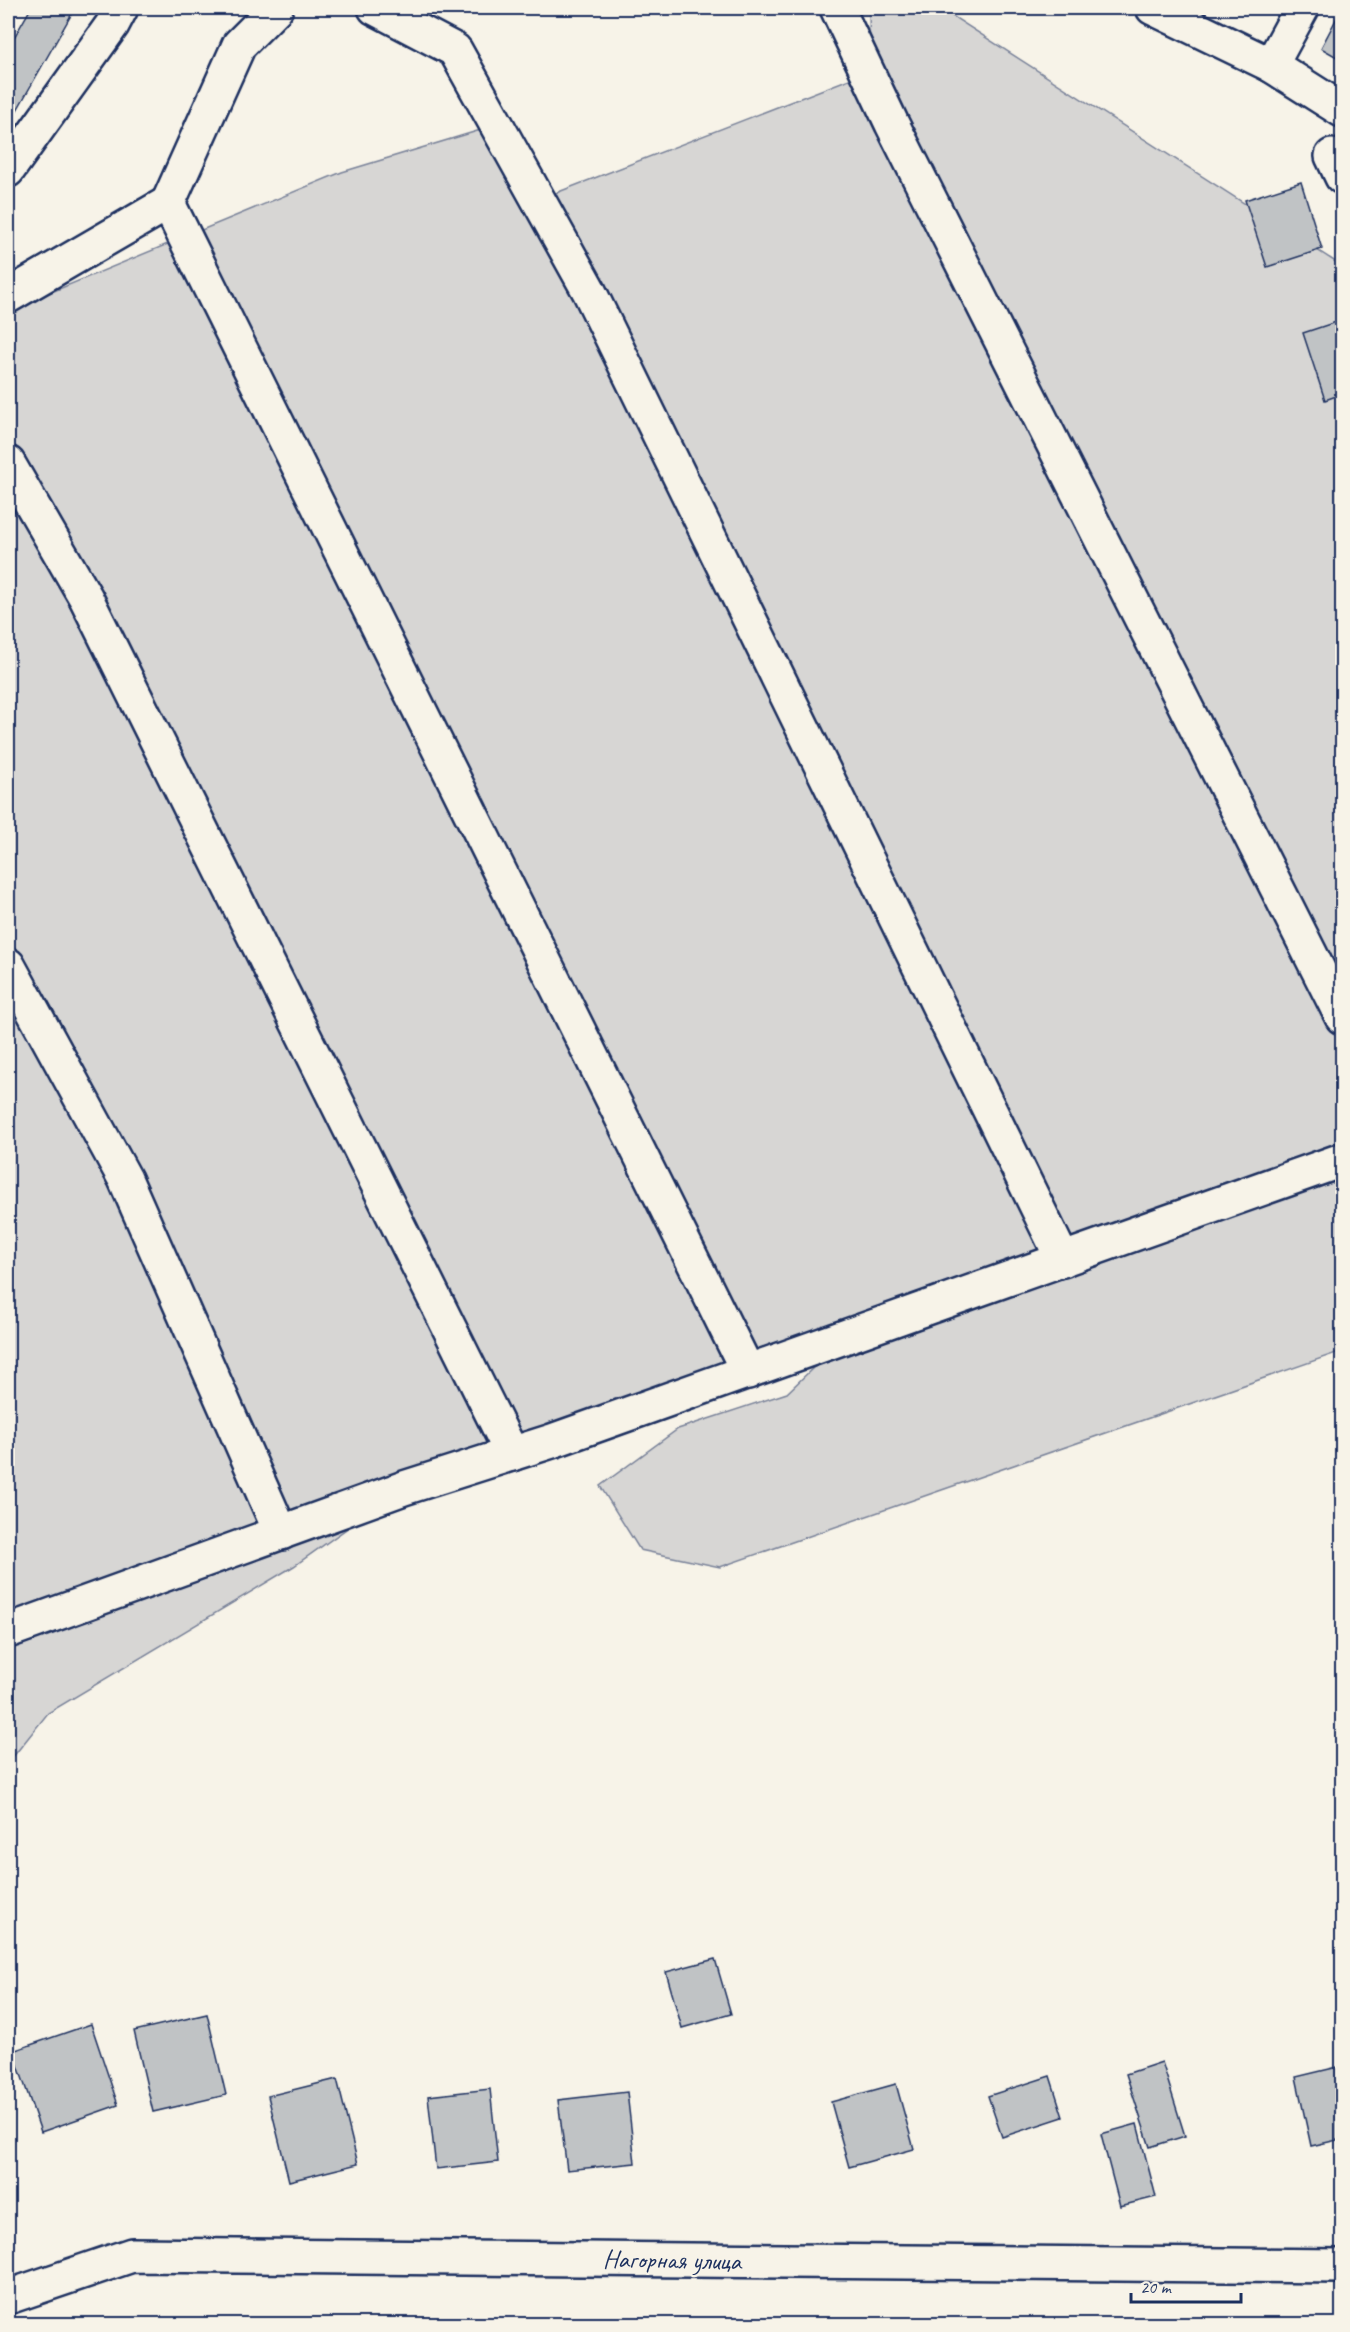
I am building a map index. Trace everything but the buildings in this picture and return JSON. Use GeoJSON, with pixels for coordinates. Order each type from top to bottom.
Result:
{"type":"FeatureCollection","features":[{"type":"Feature","properties":{"kind":"street"},"geometry":{"type":"LineString","coordinates":[[8,170],[112,25],[121,8]]}},
{"type":"Feature","properties":{"kind":"street"},"geometry":{"type":"LineString","coordinates":[[8,296],[168,203],[239,45],[276,8]]}},
{"type":"Feature","properties":{"kind":"street"},"geometry":{"type":"LineString","coordinates":[[375,8],[455,50],[589,291],[1063,1260]]}},
{"type":"Feature","properties":{"kind":"street"},"geometry":{"type":"LineString","coordinates":[[837,8],[898,135],[1342,1017]]}},
{"type":"Feature","properties":{"kind":"street"},"geometry":{"type":"LineString","coordinates":[[1153,8],[1271,65],[1342,110]]}},
{"type":"Feature","properties":{"kind":"street"},"geometry":{"type":"LineString","coordinates":[[1271,65],[1302,8]]}},
{"type":"Feature","properties":{"kind":"street"},"geometry":{"type":"LineString","coordinates":[[168,203],[748,1372]]}},
{"type":"Feature","properties":{"kind":"street"},"geometry":{"type":"LineString","coordinates":[[8,463],[86,598],[512,1454]]}},
{"type":"Feature","properties":{"kind":"street"},"geometry":{"type":"LineString","coordinates":[[8,965],[126,1179],[281,1533]]}},
{"type":"Feature","properties":{"kind":"street"},"geometry":{"type":"LineString","coordinates":[[8,1632],[404,1488],[512,1454],[748,1372],[1342,1160]]}},
{"type":"Feature","properties":{"kind":"street","name":"Нагорная улица"},"geometry":{"type":"LineString","coordinates":[[8,2297],[132,2255],[1342,2266]]}},
{"type":"Feature","properties":{"kind":"shaded area"},"geometry":{"type":"Polygon","coordinates":[[[869,8],[940,8],[1342,266],[1342,1351],[720,1567],[640,1550],[600,1486],[678,1429],[787,1393],[844,1338],[404,1488],[294,1566],[48,1713],[8,1763],[8,310],[342,172],[494,126],[543,198],[870,71],[869,8]]]}},
{"type":"Feature","properties":{"kind":"shaded area"},"geometry":{"type":"Polygon","coordinates":[[[1217,2319],[1256,2324],[915,2324],[1217,2319]]]}}]}
